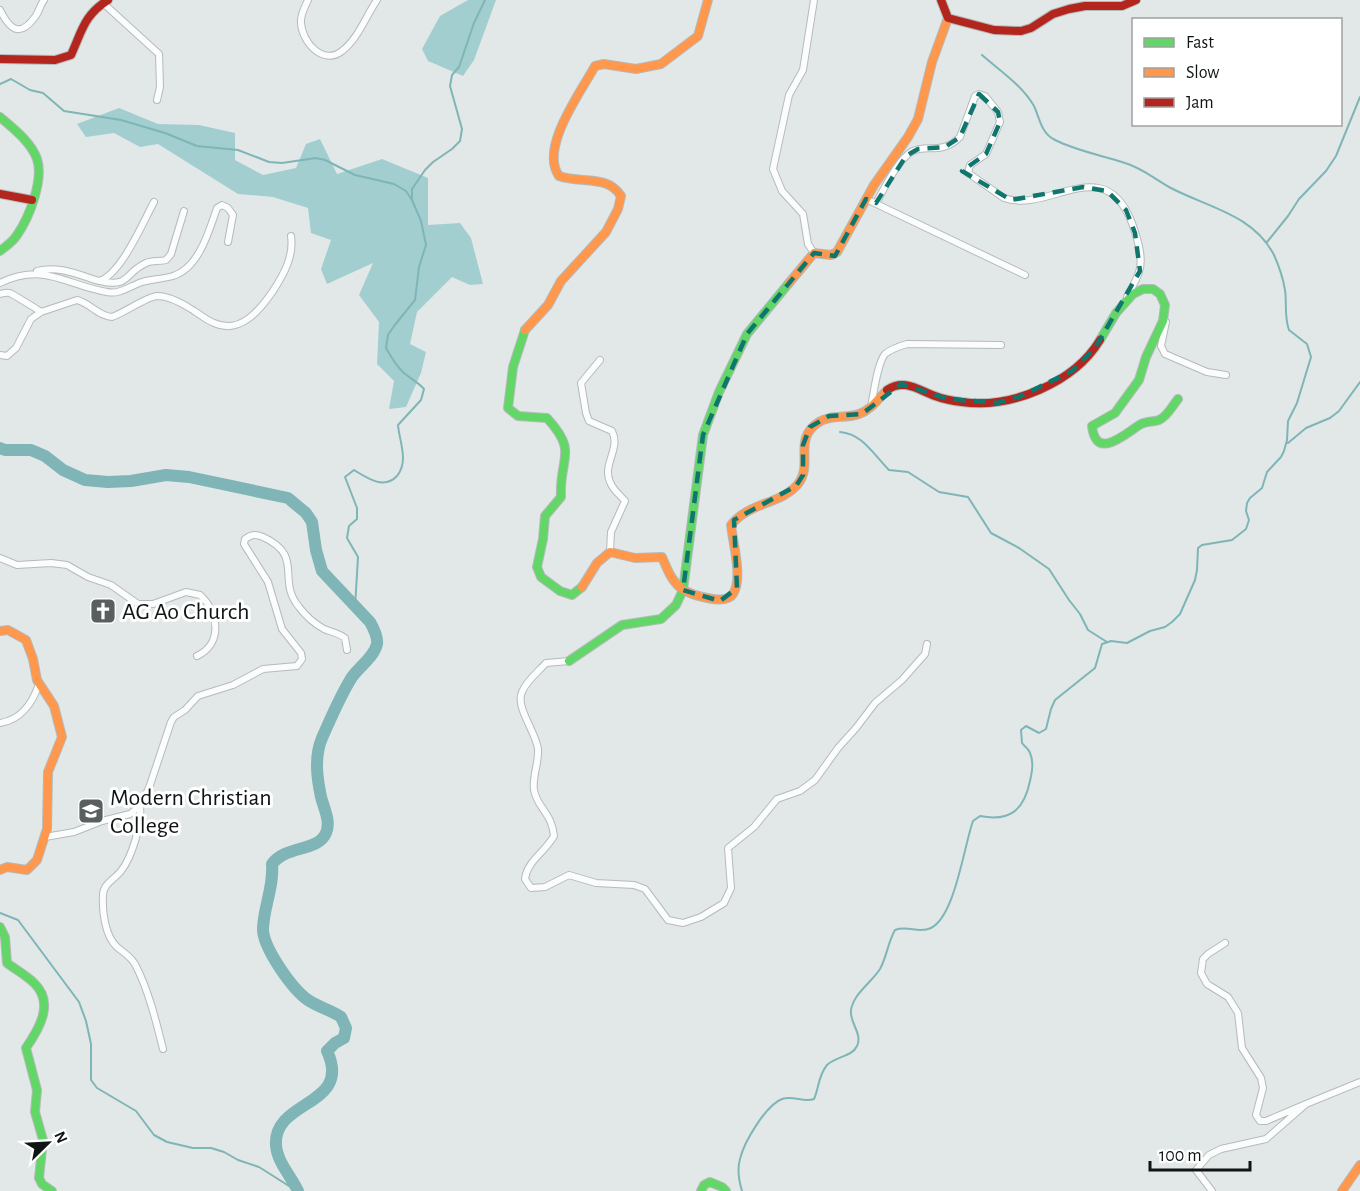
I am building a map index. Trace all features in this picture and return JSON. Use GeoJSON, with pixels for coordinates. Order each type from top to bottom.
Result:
{"type":"FeatureCollection","features":[{"type":"Feature","properties":{"kind":"main road"},"geometry":{"type":"LineString","coordinates":[[708,0],[698,36],[661,64],[636,69],[599,64],[592,69],[558,133],[552,162],[556,173],[563,178],[608,182],[615,185],[621,196],[616,215],[601,239],[561,281],[548,305],[525,329],[515,357],[508,408],[518,416],[547,418],[563,436],[568,451],[559,478],[561,497],[543,523],[543,539],[537,567],[541,578],[560,591],[574,594],[582,588],[597,563],[610,552],[635,558],[662,557],[673,580],[682,590],[720,601],[728,600],[733,595],[738,580],[731,525],[734,520],[771,499],[788,493],[796,486],[803,475],[805,435],[816,422],[829,416],[862,414],[890,388],[901,384],[960,402],[997,403],[1019,398],[1055,381],[1078,366],[1095,348],[1125,301],[1140,291],[1151,289],[1160,293],[1166,309],[1141,375],[1114,413],[1103,422],[1092,426],[1093,435],[1101,443],[1112,444],[1144,422],[1164,417],[1178,399]]}},
{"type":"Feature","properties":{"kind":"main road"},"geometry":{"type":"LineString","coordinates":[[569,661],[622,625],[661,619],[675,605],[682,590],[688,558],[703,435],[718,392],[747,334],[814,252],[831,255],[837,252],[866,199],[918,119],[932,62],[948,18],[942,0]]}},
{"type":"Feature","properties":{"kind":"main road"},"geometry":{"type":"LineString","coordinates":[[948,18],[989,28],[1022,31],[1074,7],[1088,5],[1116,8],[1126,6],[1136,0]]}},
{"type":"Feature","properties":{"kind":"main road"},"geometry":{"type":"LineString","coordinates":[[0,59],[38,58],[54,61],[64,59],[71,55],[89,14],[105,1]]}},
{"type":"Feature","properties":{"kind":"main road"},"geometry":{"type":"LineString","coordinates":[[0,117],[20,136],[37,159],[39,178],[21,230],[0,251]]}},
{"type":"Feature","properties":{"kind":"main road"},"geometry":{"type":"LineString","coordinates":[[0,194],[32,200]]}},
{"type":"Feature","properties":{"kind":"main road"},"geometry":{"type":"LineString","coordinates":[[0,631],[8,630],[26,640],[33,659],[35,675],[54,706],[62,737],[48,772],[48,819],[37,860],[31,867],[23,870],[7,867],[0,870]]}},
{"type":"Feature","properties":{"kind":"main road"},"geometry":{"type":"LineString","coordinates":[[0,927],[5,937],[7,963],[38,986],[45,1002],[41,1022],[26,1048],[37,1090],[35,1112],[43,1140],[39,1178],[42,1184],[52,1191]]}},
{"type":"Feature","properties":{"kind":"main road"},"geometry":{"type":"LineString","coordinates":[[1342,1191],[1360,1165]]}},
{"type":"Feature","properties":{"kind":"main road"},"geometry":{"type":"LineString","coordinates":[[701,1191],[704,1185],[710,1182],[726,1191]]}},
{"type":"Feature","properties":{"kind":"street"},"geometry":{"type":"LineString","coordinates":[[0,10],[9,27],[22,28],[35,17],[44,0]]}},
{"type":"Feature","properties":{"kind":"street"},"geometry":{"type":"LineString","coordinates":[[308,0],[301,22],[307,42],[318,53],[331,56],[339,53],[349,44],[377,0]]}},
{"type":"Feature","properties":{"kind":"street"},"geometry":{"type":"LineString","coordinates":[[814,0],[803,70],[789,95],[773,169],[782,191],[803,214],[808,244],[814,252]]}},
{"type":"Feature","properties":{"kind":"street"},"geometry":{"type":"LineString","coordinates":[[105,1],[159,54],[160,87],[157,100]]}},
{"type":"Feature","properties":{"kind":"street"},"geometry":{"type":"LineString","coordinates":[[876,203],[906,156],[918,149],[935,149],[955,142],[960,137],[975,96],[979,94],[986,96],[998,112],[1000,122],[987,154],[970,165],[968,173],[1011,201],[1024,201],[1083,187],[1107,191],[1119,200],[1136,233],[1140,255],[1140,271],[1125,301]]}},
{"type":"Feature","properties":{"kind":"street"},"geometry":{"type":"LineString","coordinates":[[866,199],[1025,275]]}},
{"type":"Feature","properties":{"kind":"street"},"geometry":{"type":"LineString","coordinates":[[99,281],[115,271],[153,202]]}},
{"type":"Feature","properties":{"kind":"street"},"geometry":{"type":"LineString","coordinates":[[25,275],[48,274],[109,293],[121,291],[142,282],[174,276],[192,263],[203,244],[217,208],[222,205],[228,208],[233,215],[228,243]]}},
{"type":"Feature","properties":{"kind":"street"},"geometry":{"type":"LineString","coordinates":[[0,283],[48,268],[99,281],[117,283],[123,281],[147,262],[166,260],[171,254],[184,211]]}},
{"type":"Feature","properties":{"kind":"street"},"geometry":{"type":"LineString","coordinates":[[0,355],[7,356],[12,352],[31,319],[41,312],[77,300],[102,315],[112,317],[151,297],[164,297],[183,304],[214,324],[223,326],[238,324],[254,315],[279,281],[289,258],[291,236]]}},
{"type":"Feature","properties":{"kind":"street"},"geometry":{"type":"LineString","coordinates":[[0,294],[13,294],[41,312]]}},
{"type":"Feature","properties":{"kind":"street"},"geometry":{"type":"LineString","coordinates":[[1164,302],[1168,312],[1161,346],[1165,354],[1207,372],[1226,375]]}},
{"type":"Feature","properties":{"kind":"street"},"geometry":{"type":"LineString","coordinates":[[871,407],[880,363],[885,355],[894,349],[907,344],[1001,345]]}},
{"type":"Feature","properties":{"kind":"street"},"geometry":{"type":"LineString","coordinates":[[600,360],[584,378],[580,387],[589,421],[612,431],[615,440],[608,475],[612,486],[625,501],[611,532],[610,552]]}},
{"type":"Feature","properties":{"kind":"street"},"geometry":{"type":"LineString","coordinates":[[45,837],[74,832],[102,821],[130,814],[140,806],[149,789],[159,754],[174,717],[185,710],[198,696],[233,685],[263,669],[297,666],[302,659],[301,653],[282,629],[267,582],[248,553],[244,544],[245,539],[255,534],[282,550],[290,570],[288,584],[293,599],[321,628],[345,638],[347,650]]}},
{"type":"Feature","properties":{"kind":"street"},"geometry":{"type":"LineString","coordinates":[[0,558],[17,566],[51,563],[67,565],[88,577],[111,585],[138,604],[153,604],[186,592],[200,595],[211,612],[215,635],[209,648],[197,656]]}},
{"type":"Feature","properties":{"kind":"street"},"geometry":{"type":"LineString","coordinates":[[569,661],[546,663],[522,692],[520,702],[537,746],[534,789],[551,820],[554,836],[534,859],[526,871],[525,879],[531,888],[538,889],[569,875],[596,883],[634,885],[645,890],[669,920],[683,922],[701,916],[724,903],[731,888],[728,848],[754,827],[777,800],[800,791],[815,780],[875,703],[902,680],[925,654],[927,644]]}},
{"type":"Feature","properties":{"kind":"street"},"geometry":{"type":"LineString","coordinates":[[0,723],[10,721],[26,708],[34,698],[39,684]]}},
{"type":"Feature","properties":{"kind":"street"},"geometry":{"type":"LineString","coordinates":[[140,806],[139,828],[126,864],[116,878],[104,888],[103,897],[109,934],[116,946],[136,964],[154,1014],[163,1049]]}},
{"type":"Feature","properties":{"kind":"street"},"geometry":{"type":"LineString","coordinates":[[1225,943],[1203,959],[1201,973],[1208,984],[1228,997],[1238,1013],[1242,1048],[1261,1078],[1263,1088],[1256,1115],[1260,1121],[1266,1121],[1360,1082]]}},
{"type":"Feature","properties":{"kind":"street"},"geometry":{"type":"LineString","coordinates":[[1212,1191],[1196,1170],[1209,1155],[1221,1149],[1266,1139],[1306,1104]]}},
{"type":"Feature","properties":{"kind":"highlighted area"},"geometry":{"type":"Polygon","coordinates":[[[979,94],[998,112],[1000,122],[986,154],[962,171],[1011,200],[1083,187],[1107,191],[1126,210],[1135,233],[1140,271],[1095,348],[1072,371],[1019,397],[997,403],[948,399],[901,384],[862,414],[829,416],[810,427],[803,445],[803,475],[796,486],[734,520],[737,588],[720,601],[683,590],[703,435],[747,334],[814,253],[835,256],[866,199],[876,203],[906,156],[918,149],[945,147],[960,137],[979,94]]]}},
{"type":"Feature","properties":{"kind":"shaded area"},"geometry":{"type":"Polygon","coordinates":[[[468,0],[496,0],[474,60],[463,76],[428,61],[422,49],[440,16],[468,0]]]}},
{"type":"Feature","properties":{"kind":"shaded area"},"geometry":{"type":"Polygon","coordinates":[[[119,108],[158,124],[199,125],[235,133],[235,160],[263,175],[296,168],[306,144],[320,139],[337,174],[382,159],[428,178],[428,225],[460,223],[471,238],[483,284],[470,285],[452,277],[417,312],[410,344],[426,352],[421,373],[406,407],[389,409],[394,381],[377,364],[379,322],[359,295],[373,263],[327,284],[321,269],[331,240],[311,233],[308,208],[273,197],[238,194],[158,144],[140,147],[114,133],[86,137],[77,124],[119,108]]]}},
{"type":"Feature","properties":{"kind":"waterway"},"geometry":{"type":"LineString","coordinates":[[355,607],[358,557],[347,538],[349,526],[357,519],[357,508],[345,477],[354,470],[376,481],[387,482],[397,476],[402,468],[403,454],[398,425],[421,400],[424,389],[401,370],[386,348],[388,335],[415,300],[419,267],[426,245],[421,221],[412,200],[412,189],[425,170],[460,141],[462,129],[450,86],[452,75],[459,67],[474,23],[485,0]]}},
{"type":"Feature","properties":{"kind":"waterway"},"geometry":{"type":"LineString","coordinates":[[742,1191],[739,1175],[740,1159],[751,1134],[763,1116],[782,1099],[814,1099],[822,1073],[827,1065],[855,1050],[858,1037],[851,1010],[859,993],[880,969],[895,930],[904,928],[927,930],[939,921],[946,910],[958,879],[973,821],[980,816],[1007,815],[1014,812],[1024,800],[1030,781],[1032,763],[1031,756],[1022,743],[1021,730],[1026,726],[1039,733],[1046,729],[1055,700],[1095,668],[1102,644],[1111,641],[1127,643],[1172,622],[1180,614],[1195,580],[1198,548],[1202,545],[1232,540],[1246,529],[1249,520],[1246,511],[1247,503],[1262,488],[1267,472],[1284,451],[1288,421],[1297,403],[1311,357],[1307,344],[1289,330],[1285,290],[1279,268],[1265,241],[1254,230],[1228,213],[1183,194],[1137,168],[1072,147],[1050,137],[1044,130],[1029,98],[1010,78],[982,55]]}},
{"type":"Feature","properties":{"kind":"waterway"},"geometry":{"type":"LineString","coordinates":[[0,84],[11,79],[30,90],[43,93],[64,111],[121,120],[165,133],[197,146],[238,150],[269,162],[282,163],[316,158],[325,160],[355,175],[394,184],[406,191],[412,200]]}},
{"type":"Feature","properties":{"kind":"waterway"},"geometry":{"type":"LineString","coordinates":[[1267,242],[1299,199],[1326,171],[1336,156],[1360,97]]}},
{"type":"Feature","properties":{"kind":"waterway"},"geometry":{"type":"LineString","coordinates":[[1288,443],[1306,428],[1330,418],[1339,411],[1360,382]]}},
{"type":"Feature","properties":{"kind":"waterway"},"geometry":{"type":"LineString","coordinates":[[840,432],[861,441],[889,470],[908,472],[939,492],[968,497],[991,533],[1019,548],[1049,569],[1080,614],[1088,630],[1107,642]]}},
{"type":"Feature","properties":{"kind":"waterway"},"geometry":{"type":"LineString","coordinates":[[0,448],[31,450],[45,456],[63,470],[85,480],[108,482],[166,475],[189,477],[288,498],[306,513],[312,522],[322,571],[370,622],[375,633],[377,641],[375,649],[352,677],[319,745],[317,775],[327,820],[326,833],[316,843],[285,854],[272,864],[272,880],[264,920],[264,936],[287,978],[308,1000],[341,1017],[346,1028],[344,1038],[327,1051],[332,1069],[330,1083],[321,1093],[286,1119],[278,1130],[277,1151],[298,1191]]}},
{"type":"Feature","properties":{"kind":"waterway"},"geometry":{"type":"LineString","coordinates":[[0,913],[18,920],[79,1002],[91,1044],[91,1080],[97,1088],[136,1111],[154,1135],[167,1142],[224,1152],[238,1160],[259,1167],[297,1191]]}},
{"type":"Feature","properties":{"kind":"traffic: fast"},"geometry":{"type":"LineString","coordinates":[[0,117],[31,147],[39,168],[37,188],[22,228],[0,251]]}},
{"type":"Feature","properties":{"kind":"traffic: fast"},"geometry":{"type":"LineString","coordinates":[[569,661],[622,625],[661,619],[676,605],[683,590],[703,435],[719,392],[747,334],[789,283]]}},
{"type":"Feature","properties":{"kind":"traffic: fast"},"geometry":{"type":"LineString","coordinates":[[1100,340],[1116,313],[1133,294],[1143,289],[1153,289],[1160,294],[1165,305],[1163,321],[1146,357],[1139,380],[1115,413],[1092,426],[1099,442],[1105,444],[1112,442],[1141,424],[1157,421],[1167,414],[1178,399]]}},
{"type":"Feature","properties":{"kind":"traffic: fast"},"geometry":{"type":"LineString","coordinates":[[525,330],[513,367],[508,408],[518,416],[547,418],[557,430],[565,448],[561,497],[545,516],[537,567],[541,577],[560,591],[572,595],[582,587]]}},
{"type":"Feature","properties":{"kind":"traffic: fast"},"geometry":{"type":"LineString","coordinates":[[0,927],[5,937],[7,963],[28,977],[40,991],[43,999],[43,1016],[26,1048],[37,1090],[35,1112],[43,1140],[39,1178],[42,1184],[52,1191]]}},
{"type":"Feature","properties":{"kind":"traffic: fast"},"geometry":{"type":"LineString","coordinates":[[701,1191],[704,1185],[710,1182],[726,1191]]}},
{"type":"Feature","properties":{"kind":"traffic: slow"},"geometry":{"type":"LineString","coordinates":[[525,330],[548,305],[561,281],[606,232],[618,209],[621,196],[615,189],[601,182],[559,176],[554,164],[554,151],[564,120],[572,105],[595,66],[604,64],[636,69],[661,64],[698,36],[708,0]]}},
{"type":"Feature","properties":{"kind":"traffic: slow"},"geometry":{"type":"LineString","coordinates":[[789,283],[814,253],[831,255],[837,252],[874,185],[908,137],[918,119],[932,62],[948,18]]}},
{"type":"Feature","properties":{"kind":"traffic: slow"},"geometry":{"type":"LineString","coordinates":[[582,587],[597,563],[610,552],[635,558],[662,557],[672,578],[682,589],[708,598],[729,597],[733,594],[737,579],[737,561],[731,525],[738,517],[783,496],[798,484],[804,468],[807,436],[819,422],[863,412],[887,390]]}},
{"type":"Feature","properties":{"kind":"traffic: slow"},"geometry":{"type":"LineString","coordinates":[[0,631],[8,630],[26,640],[37,680],[54,706],[62,737],[48,772],[47,829],[37,860],[27,870],[7,867],[0,870]]}},
{"type":"Feature","properties":{"kind":"traffic: slow"},"geometry":{"type":"LineString","coordinates":[[1342,1191],[1360,1165]]}},
{"type":"Feature","properties":{"kind":"traffic: jam"},"geometry":{"type":"LineString","coordinates":[[0,59],[55,60],[71,55],[89,18],[108,0]]}},
{"type":"Feature","properties":{"kind":"traffic: jam"},"geometry":{"type":"LineString","coordinates":[[941,0],[948,18],[994,30],[1021,31],[1031,28],[1053,14],[1069,9],[1085,6],[1122,6],[1136,0]]}},
{"type":"Feature","properties":{"kind":"traffic: jam"},"geometry":{"type":"LineString","coordinates":[[0,194],[32,200]]}},
{"type":"Feature","properties":{"kind":"traffic: jam"},"geometry":{"type":"LineString","coordinates":[[887,390],[905,385],[945,399],[962,402],[981,403],[1020,397],[1040,390],[1074,369],[1089,355],[1100,340]]}},
{"type":"Feature","properties":{"kind":"place","name":"AG Ao Church"},"geometry":{"type":"Point","coordinates":[103,611]}},
{"type":"Feature","properties":{"kind":"place","name":"Modern Christian College"},"geometry":{"type":"Point","coordinates":[91,811]}}]}
